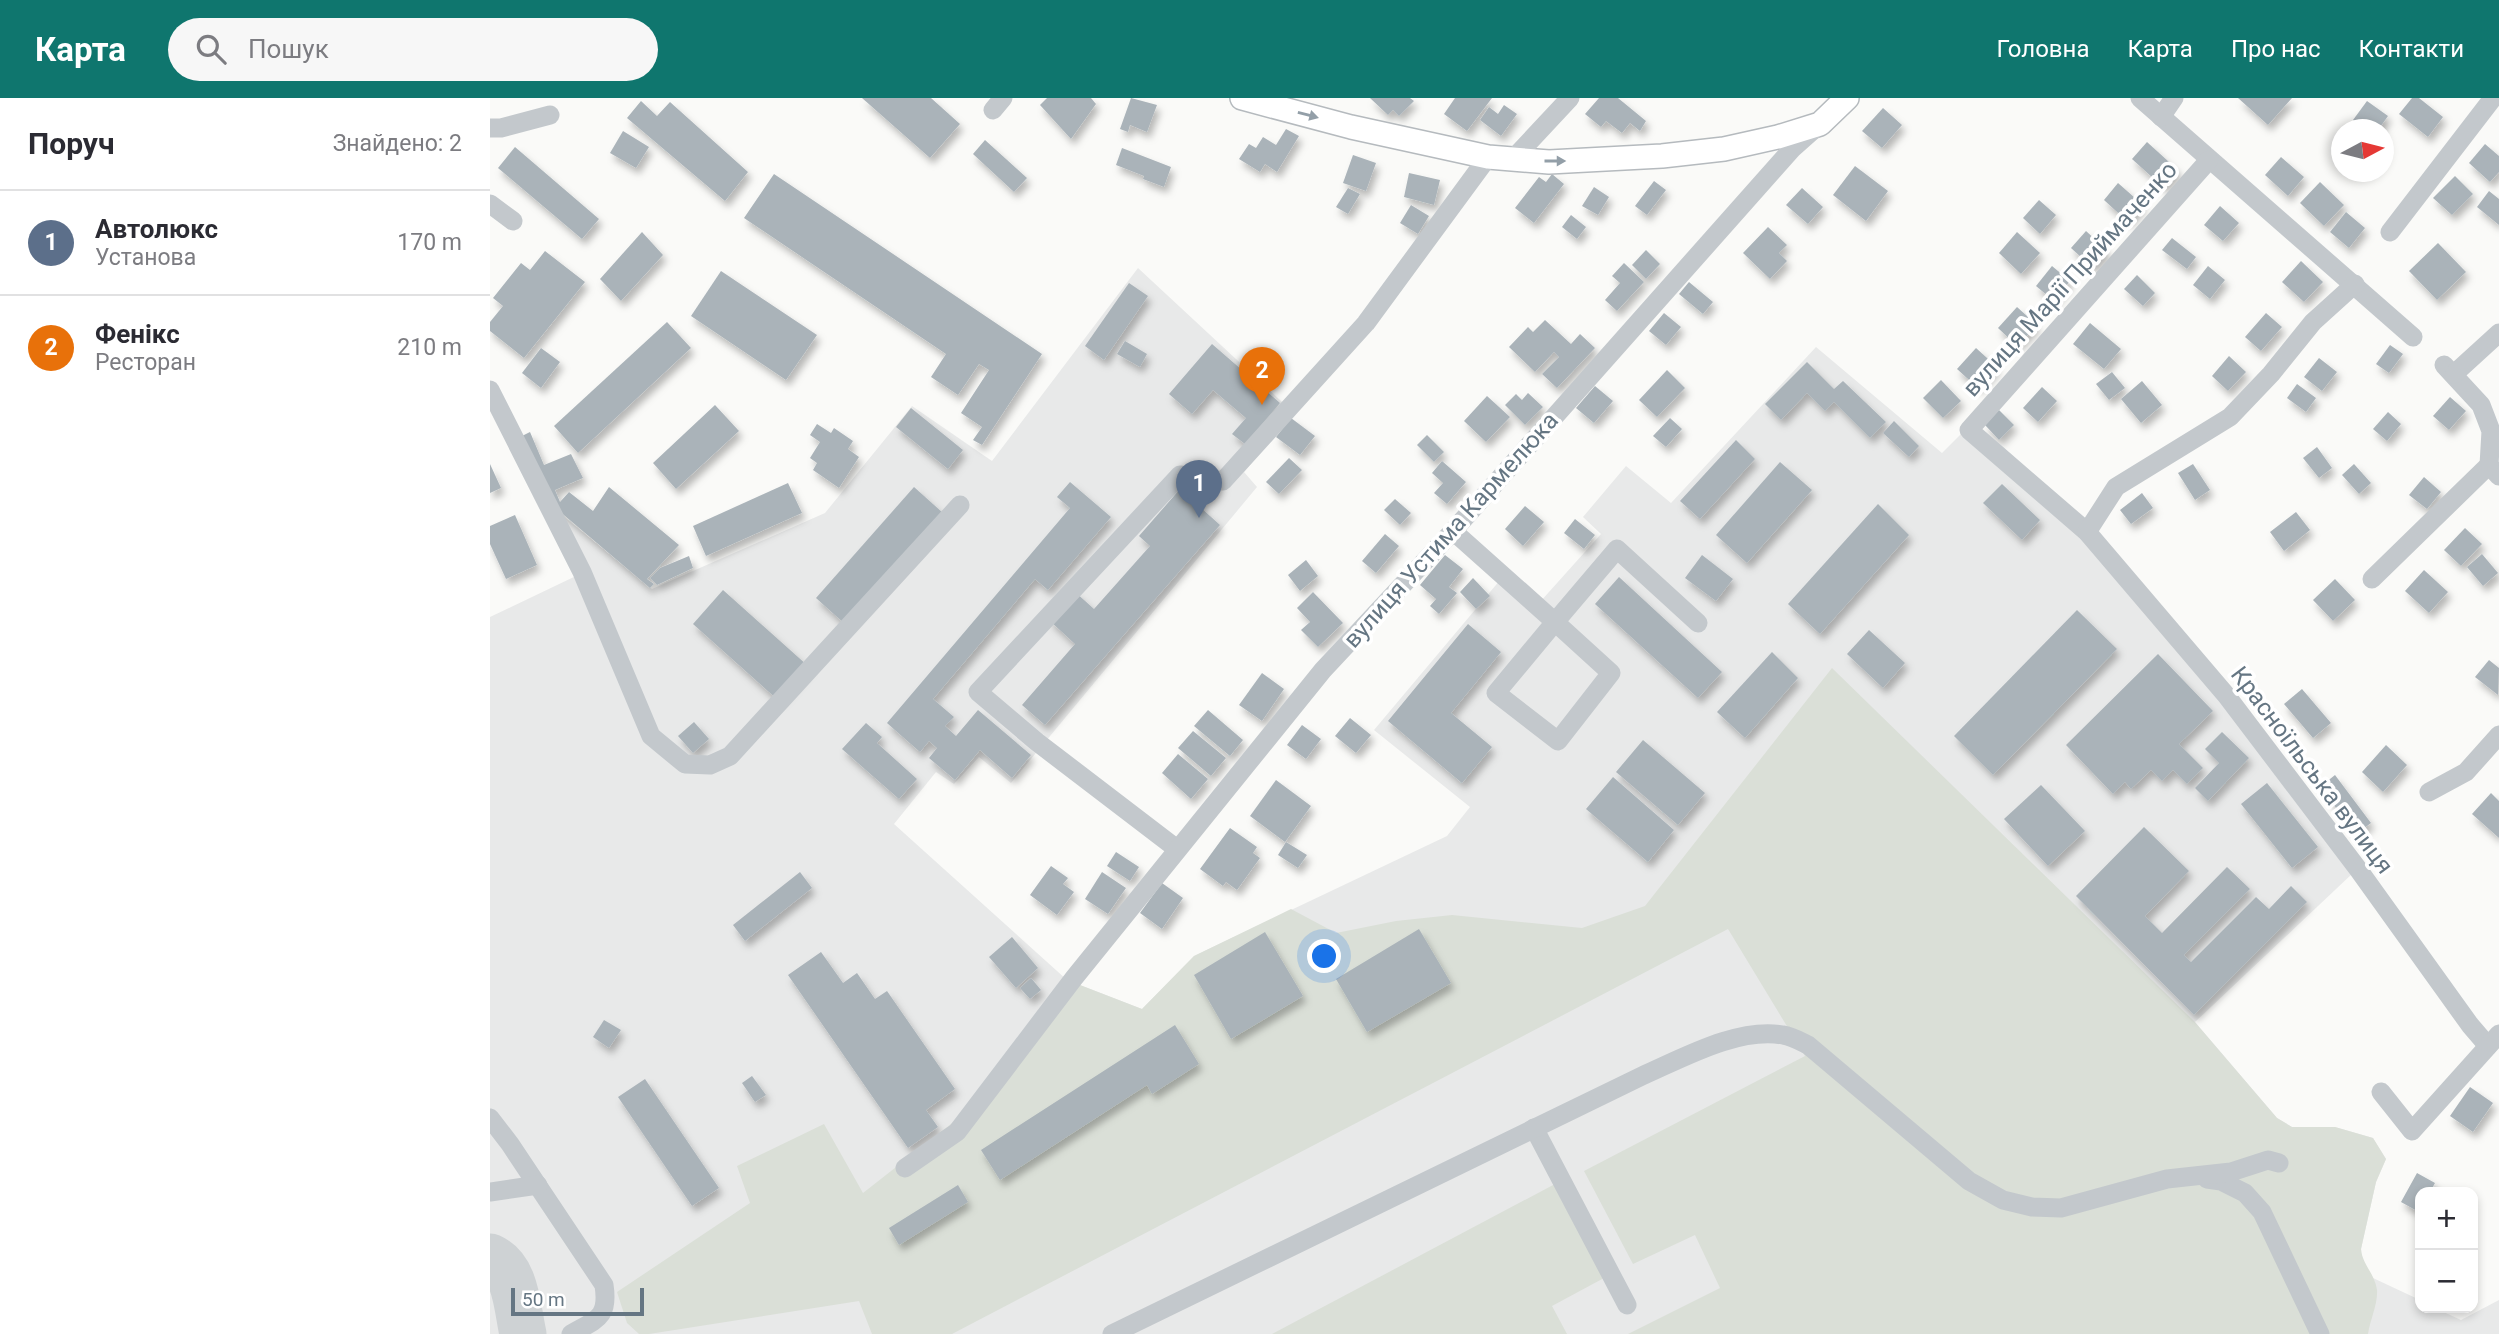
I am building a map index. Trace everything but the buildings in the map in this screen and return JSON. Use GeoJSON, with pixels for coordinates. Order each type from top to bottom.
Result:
{"type":"FeatureCollection","features":[{"type":"Feature","properties":{"kind":"main road"},"geometry":{"type":"LineString","coordinates":[[1242,98],[1351,127],[1488,157],[1549,162],[1674,155],[1724,149],[1778,137],[1819,124]]}},
{"type":"Feature","properties":{"kind":"main road","name":"вулиця Устима Кармелюка"},"geometry":{"type":"LineString","coordinates":[[1819,124],[1847,98]]}},
{"type":"Feature","properties":{"kind":"street"},"geometry":{"type":"LineString","coordinates":[[1513,159],[1570,98]]}},
{"type":"Feature","properties":{"kind":"street"},"geometry":{"type":"LineString","coordinates":[[2140,98],[2413,337]]}},
{"type":"Feature","properties":{"kind":"street"},"geometry":{"type":"LineString","coordinates":[[2161,117],[2174,98]]}},
{"type":"Feature","properties":{"kind":"street"},"geometry":{"type":"LineString","coordinates":[[2390,232],[2493,98]]}},
{"type":"Feature","properties":{"kind":"street"},"geometry":{"type":"LineString","coordinates":[[490,128],[501,128],[550,115]]}},
{"type":"Feature","properties":{"kind":"street","name":"вулиця Устима Кармелюка"},"geometry":{"type":"LineString","coordinates":[[905,1168],[957,1132],[1074,978],[1323,670],[1453,531],[1792,149],[1819,124]]}},
{"type":"Feature","properties":{"kind":"street"},"geometry":{"type":"LineString","coordinates":[[1177,849],[1037,742],[978,692],[1180,475],[1223,481],[1366,323],[1488,157]]}},
{"type":"Feature","properties":{"kind":"street","name":"вулиця Марії Приймаченко"},"geometry":{"type":"LineString","coordinates":[[1969,430],[2209,160]]}},
{"type":"Feature","properties":{"kind":"street"},"geometry":{"type":"LineString","coordinates":[[490,204],[513,221]]}},
{"type":"Feature","properties":{"kind":"street"},"geometry":{"type":"LineString","coordinates":[[2087,533],[2116,487],[2230,417],[2271,374],[2313,322],[2355,284]]}},
{"type":"Feature","properties":{"kind":"street"},"geometry":{"type":"LineString","coordinates":[[2372,579],[2494,470],[2491,431],[2481,405],[2449,370],[2499,333]]}},
{"type":"Feature","properties":{"kind":"street"},"geometry":{"type":"LineString","coordinates":[[490,390],[582,572],[651,736],[685,764],[710,765],[730,756],[960,505]]}},
{"type":"Feature","properties":{"kind":"street","name":"Красноїльська вулиця"},"geometry":{"type":"LineString","coordinates":[[1969,430],[2087,533],[2226,695],[2493,1040]]}},
{"type":"Feature","properties":{"kind":"street"},"geometry":{"type":"LineString","coordinates":[[1453,531],[1555,622],[1611,673],[1558,741],[1496,692],[1555,622],[1617,549],[1698,623]]}},
{"type":"Feature","properties":{"kind":"street"},"geometry":{"type":"LineString","coordinates":[[2429,792],[2466,772],[2499,735]]}},
{"type":"Feature","properties":{"kind":"street"},"geometry":{"type":"LineString","coordinates":[[1112,1334],[1643,1075],[1716,1044],[1760,1034],[1784,1035],[1808,1045],[1969,1181],[2003,1200],[2032,1207],[2062,1208],[2167,1179],[2231,1172],[2268,1160],[2279,1163]]}},
{"type":"Feature","properties":{"kind":"street"},"geometry":{"type":"LineString","coordinates":[[2381,1092],[2412,1131],[2493,1040]]}},
{"type":"Feature","properties":{"kind":"street"},"geometry":{"type":"LineString","coordinates":[[490,1118],[604,1285],[607,1303],[601,1317],[571,1334]]}},
{"type":"Feature","properties":{"kind":"street"},"geometry":{"type":"LineString","coordinates":[[1534,1128],[1627,1305]]}},
{"type":"Feature","properties":{"kind":"street"},"geometry":{"type":"LineString","coordinates":[[2190,1177],[2221,1181],[2245,1193],[2262,1212],[2320,1334]]}},
{"type":"Feature","properties":{"kind":"street"},"geometry":{"type":"LineString","coordinates":[[490,1192],[538,1185]]}},
{"type":"Feature","properties":{"kind":"shaded area"},"geometry":{"type":"Polygon","coordinates":[[[1138,268],[1294,413],[1244,472],[1257,487],[1011,783],[979,757],[954,784],[936,772],[894,824],[1067,980],[1142,1009],[1194,956],[1447,836],[1470,807],[1374,730],[1506,573],[1540,602],[1601,534],[1583,517],[1626,466],[1671,503],[1816,347],[1942,453],[1963,432],[2084,539],[2222,701],[2353,873],[2195,1022],[2277,1118],[2292,1127],[2335,1127],[2373,1138],[2386,1159],[2376,1182],[2361,1249],[2362,1259],[2373,1278],[2415,1298],[2415,1313],[2446,1313],[2461,1320],[2499,1300],[2499,1334],[490,1334],[490,617],[578,575],[557,511],[652,589],[825,513],[912,406],[992,461],[1138,268]]]}},
{"type":"Feature","properties":{"kind":"shaded area"},"geometry":{"type":"Polygon","coordinates":[[[1832,668],[2194,1021],[2277,1118],[2292,1127],[2335,1127],[2373,1138],[2386,1159],[2376,1182],[2361,1249],[2377,1290],[2368,1334],[1628,1334],[1720,1288],[1695,1235],[1633,1264],[1584,1171],[1805,1056],[1728,929],[952,1334],[872,1334],[859,1301],[649,1334],[639,1334],[627,1323],[617,1292],[750,1203],[737,1166],[824,1124],[863,1193],[965,1113],[1067,980],[1142,1009],[1194,956],[1291,909],[1336,933],[1396,921],[1452,915],[1582,928],[1645,906],[1832,668]]]}},
{"type":"Feature","properties":{"kind":"shaded area"},"geometry":{"type":"Polygon","coordinates":[[[1555,1184],[1604,1278],[1552,1306],[1567,1334],[1272,1334],[1555,1184]]]}},
{"type":"Feature","properties":{"kind":"taxiway"},"geometry":{"type":"LineString","coordinates":[[490,1257],[506,1270],[511,1280],[523,1334]]}},
{"type":"Feature","properties":{"kind":"place","name":"Фенікс"},"geometry":{"type":"Point","coordinates":[1262,405]}},
{"type":"Feature","properties":{"kind":"place","name":"Автолюкс"},"geometry":{"type":"Point","coordinates":[1199,518]}}]}
